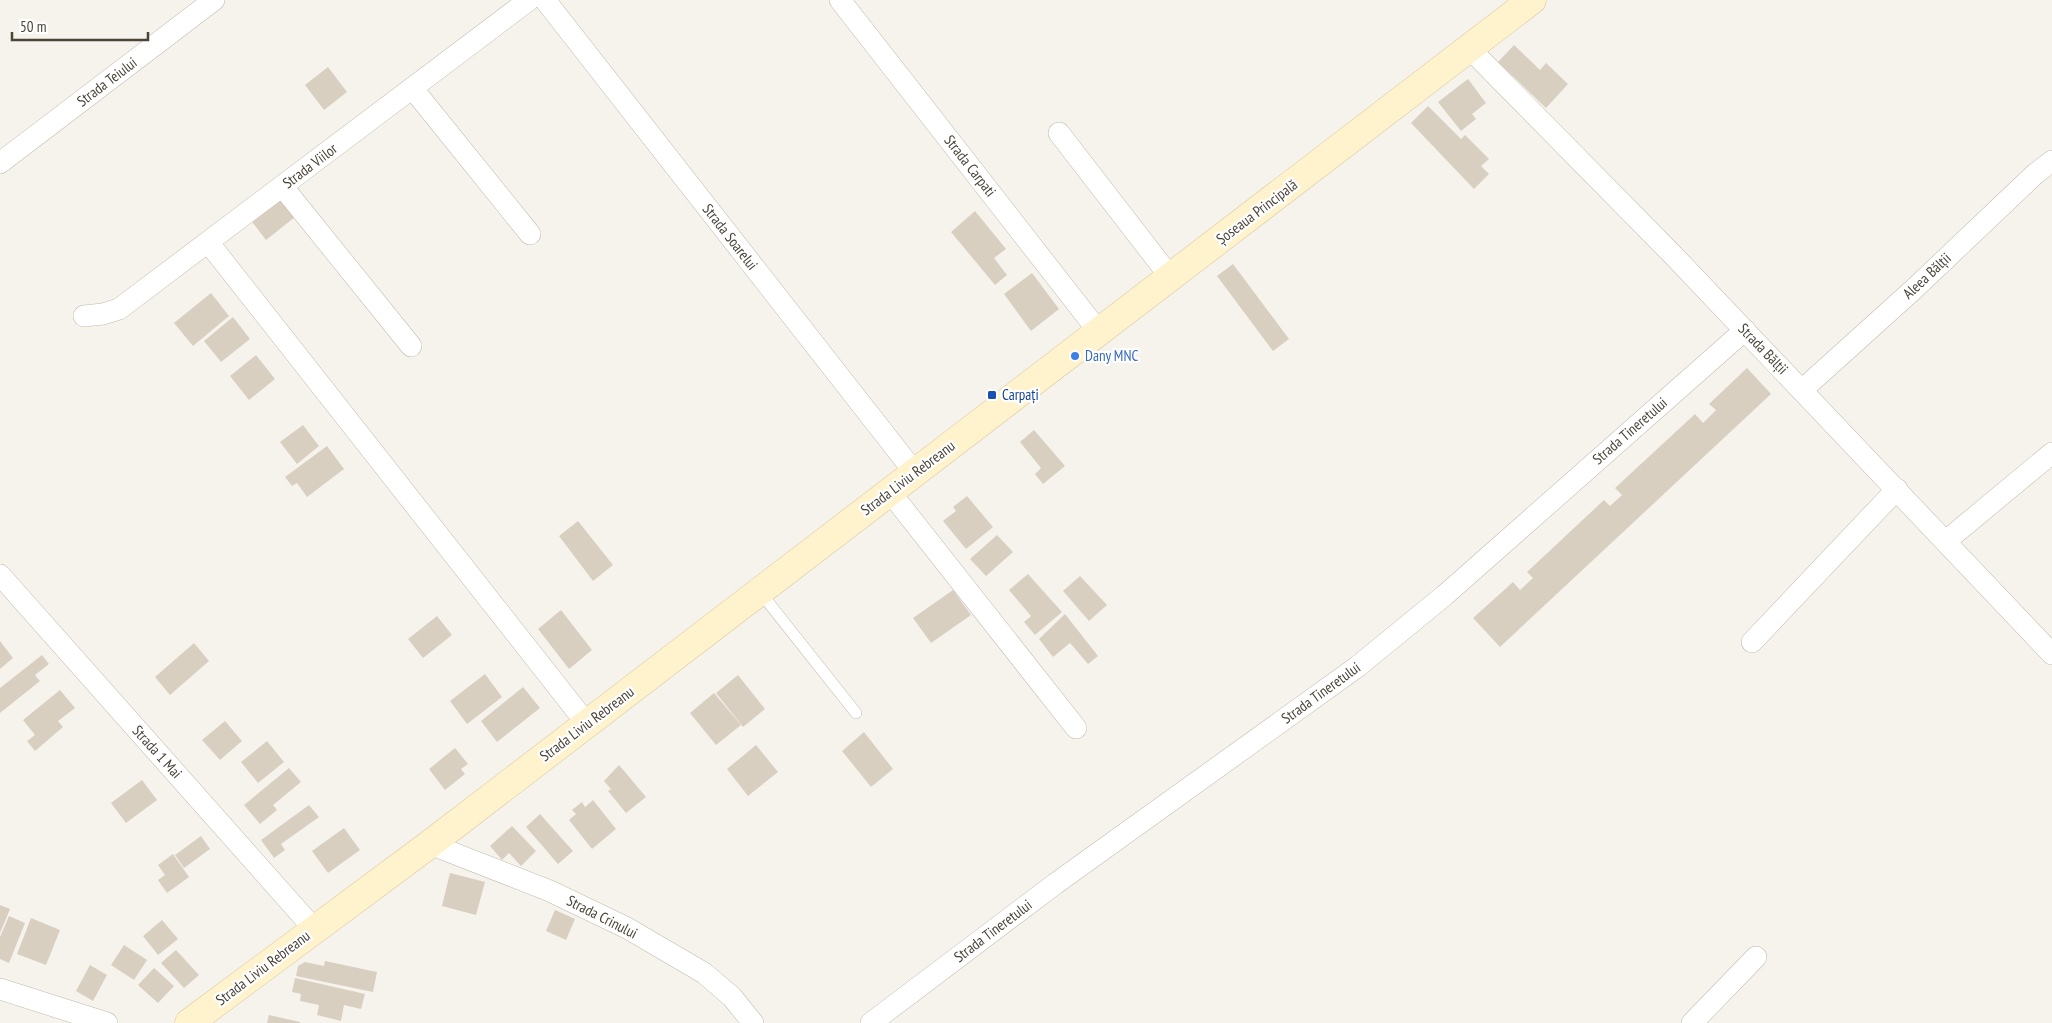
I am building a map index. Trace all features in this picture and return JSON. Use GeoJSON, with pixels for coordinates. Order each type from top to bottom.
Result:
{"type":"FeatureCollection","features":[{"type":"Feature","properties":{"kind":"main road","name":"Șoseaua Principală"},"geometry":{"type":"LineString","coordinates":[[981,423],[1532,0]]}},
{"type":"Feature","properties":{"kind":"main road","name":"Strada Liviu Rebreanu"},"geometry":{"type":"LineString","coordinates":[[190,1023],[430,844],[981,423]]}},
{"type":"Feature","properties":{"kind":"street","name":"Strada Teiului"},"geometry":{"type":"LineString","coordinates":[[0,163],[214,0]]}},
{"type":"Feature","properties":{"kind":"street","name":"Strada Viilor"},"geometry":{"type":"LineString","coordinates":[[84,316],[104,314],[119,309],[529,0]]}},
{"type":"Feature","properties":{"kind":"street","name":"Strada Soarelui"},"geometry":{"type":"LineString","coordinates":[[545,0],[915,473]]}},
{"type":"Feature","properties":{"kind":"street","name":"Strada Carpati"},"geometry":{"type":"LineString","coordinates":[[840,0],[1100,332]]}},
{"type":"Feature","properties":{"kind":"street","name":"Strada Bălții"},"geometry":{"type":"LineString","coordinates":[[1470,49],[1745,330],[2052,654]]}},
{"type":"Feature","properties":{"kind":"street"},"geometry":{"type":"LineString","coordinates":[[413,89],[530,234]]}},
{"type":"Feature","properties":{"kind":"street"},"geometry":{"type":"LineString","coordinates":[[1059,133],[1171,278]]}},
{"type":"Feature","properties":{"kind":"street","name":"Aleea Bălții"},"geometry":{"type":"LineString","coordinates":[[1802,390],[1914,289],[2035,174],[2052,161]]}},
{"type":"Feature","properties":{"kind":"street"},"geometry":{"type":"LineString","coordinates":[[282,186],[411,346]]}},
{"type":"Feature","properties":{"kind":"street"},"geometry":{"type":"LineString","coordinates":[[208,242],[587,724]]}},
{"type":"Feature","properties":{"kind":"street","name":"Strada Tineretului"},"geometry":{"type":"LineString","coordinates":[[871,1023],[1055,884],[1220,767],[1392,640],[1745,330]]}},
{"type":"Feature","properties":{"kind":"street"},"geometry":{"type":"LineString","coordinates":[[1946,541],[2052,453]]}},
{"type":"Feature","properties":{"kind":"street"},"geometry":{"type":"LineString","coordinates":[[1752,642],[1897,489]]}},
{"type":"Feature","properties":{"kind":"street"},"geometry":{"type":"LineString","coordinates":[[890,492],[1076,728]]}},
{"type":"Feature","properties":{"kind":"street","name":"Strada 1 Mai"},"geometry":{"type":"LineString","coordinates":[[0,575],[315,930]]}},
{"type":"Feature","properties":{"kind":"street","name":"Strada Crinului"},"geometry":{"type":"LineString","coordinates":[[430,844],[550,891],[627,928],[704,973],[732,997],[753,1023]]}},
{"type":"Feature","properties":{"kind":"street"},"geometry":{"type":"LineString","coordinates":[[1692,1023],[1756,957]]}},
{"type":"Feature","properties":{"kind":"street"},"geometry":{"type":"LineString","coordinates":[[0,989],[108,1023]]}},
{"type":"Feature","properties":{"kind":"lane"},"geometry":{"type":"LineString","coordinates":[[760,592],[856,713]]}},
{"type":"Feature","properties":{"kind":"building"},"geometry":{"type":"Polygon","coordinates":[[[1514,45],[1540,70],[1546,63],[1568,84],[1546,108],[1498,62],[1514,45]]]}},
{"type":"Feature","properties":{"kind":"building"},"geometry":{"type":"Polygon","coordinates":[[[328,67],[347,92],[324,110],[305,85],[328,67]]]}},
{"type":"Feature","properties":{"kind":"building"},"geometry":{"type":"Polygon","coordinates":[[[1468,79],[1486,103],[1472,114],[1476,119],[1461,131],[1438,102],[1468,79]]]}},
{"type":"Feature","properties":{"kind":"building"},"geometry":{"type":"Polygon","coordinates":[[[1428,106],[1461,139],[1465,135],[1489,159],[1481,166],[1489,174],[1474,189],[1411,123],[1428,106]]]}},
{"type":"Feature","properties":{"kind":"building"},"geometry":{"type":"Polygon","coordinates":[[[279,196],[295,217],[266,240],[250,219],[279,196]]]}},
{"type":"Feature","properties":{"kind":"building"},"geometry":{"type":"Polygon","coordinates":[[[975,211],[1006,249],[994,258],[1007,275],[995,285],[951,232],[975,211]]]}},
{"type":"Feature","properties":{"kind":"building"},"geometry":{"type":"Polygon","coordinates":[[[1233,264],[1289,339],[1273,351],[1217,276],[1233,264]]]}},
{"type":"Feature","properties":{"kind":"building"},"geometry":{"type":"Polygon","coordinates":[[[1032,273],[1059,309],[1031,331],[1004,294],[1032,273]]]}},
{"type":"Feature","properties":{"kind":"building"},"geometry":{"type":"Polygon","coordinates":[[[211,293],[229,316],[193,346],[174,323],[211,293]]]}},
{"type":"Feature","properties":{"kind":"building"},"geometry":{"type":"Polygon","coordinates":[[[233,317],[250,339],[221,362],[204,341],[233,317]]]}},
{"type":"Feature","properties":{"kind":"building"},"geometry":{"type":"Polygon","coordinates":[[[256,355],[275,379],[249,400],[230,376],[256,355]]]}},
{"type":"Feature","properties":{"kind":"building"},"geometry":{"type":"Polygon","coordinates":[[[1747,368],[1771,394],[1500,647],[1473,618],[1513,582],[1520,590],[1533,578],[1527,572],[1604,500],[1610,506],[1622,495],[1615,488],[1695,414],[1703,423],[1716,410],[1709,404],[1747,368]]]}},
{"type":"Feature","properties":{"kind":"building"},"geometry":{"type":"Polygon","coordinates":[[[303,425],[319,446],[297,464],[280,442],[303,425]]]}},
{"type":"Feature","properties":{"kind":"building"},"geometry":{"type":"Polygon","coordinates":[[[1034,430],[1065,466],[1043,484],[1035,474],[1041,468],[1020,442],[1034,430]]]}},
{"type":"Feature","properties":{"kind":"building"},"geometry":{"type":"Polygon","coordinates":[[[327,446],[344,469],[307,497],[297,483],[292,486],[285,477],[327,446]]]}},
{"type":"Feature","properties":{"kind":"building"},"geometry":{"type":"Polygon","coordinates":[[[967,496],[993,527],[966,549],[943,521],[956,511],[953,507],[967,496]]]}},
{"type":"Feature","properties":{"kind":"building"},"geometry":{"type":"Polygon","coordinates":[[[578,521],[613,565],[593,581],[559,536],[578,521]]]}},
{"type":"Feature","properties":{"kind":"building"},"geometry":{"type":"Polygon","coordinates":[[[997,535],[1013,552],[986,576],[970,559],[997,535]]]}},
{"type":"Feature","properties":{"kind":"building"},"geometry":{"type":"Polygon","coordinates":[[[1028,574],[1062,612],[1035,635],[1024,622],[1031,616],[1009,590],[1028,574]]]}},
{"type":"Feature","properties":{"kind":"building"},"geometry":{"type":"Polygon","coordinates":[[[1080,576],[1107,605],[1089,621],[1063,591],[1080,576]]]}},
{"type":"Feature","properties":{"kind":"building"},"geometry":{"type":"Polygon","coordinates":[[[953,590],[971,615],[931,643],[913,618],[953,590]]]}},
{"type":"Feature","properties":{"kind":"building"},"geometry":{"type":"Polygon","coordinates":[[[561,610],[592,650],[569,669],[538,629],[561,610]]]}},
{"type":"Feature","properties":{"kind":"building"},"geometry":{"type":"Polygon","coordinates":[[[1065,614],[1098,656],[1088,664],[1070,643],[1053,657],[1039,639],[1065,614]]]}},
{"type":"Feature","properties":{"kind":"building"},"geometry":{"type":"Polygon","coordinates":[[[437,616],[452,635],[423,658],[408,639],[437,616]]]}},
{"type":"Feature","properties":{"kind":"building"},"geometry":{"type":"Polygon","coordinates":[[[0,641],[13,658],[0,669],[0,641]]]}},
{"type":"Feature","properties":{"kind":"building"},"geometry":{"type":"Polygon","coordinates":[[[194,643],[209,661],[170,695],[155,677],[194,643]]]}},
{"type":"Feature","properties":{"kind":"building"},"geometry":{"type":"Polygon","coordinates":[[[42,655],[49,664],[35,675],[40,681],[0,713],[0,688],[42,655]]]}},
{"type":"Feature","properties":{"kind":"building"},"geometry":{"type":"Polygon","coordinates":[[[485,674],[502,697],[467,724],[450,701],[485,674]]]}},
{"type":"Feature","properties":{"kind":"building"},"geometry":{"type":"Polygon","coordinates":[[[738,675],[765,709],[743,727],[716,693],[738,675]]]}},
{"type":"Feature","properties":{"kind":"building"},"geometry":{"type":"Polygon","coordinates":[[[523,687],[540,708],[497,742],[481,721],[523,687]]]}},
{"type":"Feature","properties":{"kind":"building"},"geometry":{"type":"Polygon","coordinates":[[[60,690],[75,708],[58,721],[63,727],[35,751],[27,741],[35,735],[23,720],[60,690]]]}},
{"type":"Feature","properties":{"kind":"building"},"geometry":{"type":"Polygon","coordinates":[[[714,693],[741,725],[716,745],[690,713],[714,693]]]}},
{"type":"Feature","properties":{"kind":"building"},"geometry":{"type":"Polygon","coordinates":[[[225,721],[242,741],[220,760],[202,740],[225,721]]]}},
{"type":"Feature","properties":{"kind":"building"},"geometry":{"type":"Polygon","coordinates":[[[864,732],[893,769],[871,787],[842,751],[864,732]]]}},
{"type":"Feature","properties":{"kind":"building"},"geometry":{"type":"Polygon","coordinates":[[[267,741],[284,762],[258,783],[241,762],[267,741]]]}},
{"type":"Feature","properties":{"kind":"building"},"geometry":{"type":"Polygon","coordinates":[[[756,745],[778,772],[748,796],[727,769],[756,745]]]}},
{"type":"Feature","properties":{"kind":"building"},"geometry":{"type":"Polygon","coordinates":[[[455,748],[468,764],[461,769],[465,774],[445,790],[429,769],[455,748]]]}},
{"type":"Feature","properties":{"kind":"building"},"geometry":{"type":"Polygon","coordinates":[[[619,765],[646,797],[626,813],[608,791],[611,789],[604,781],[619,765]]]}},
{"type":"Feature","properties":{"kind":"building"},"geometry":{"type":"Polygon","coordinates":[[[289,768],[301,782],[273,805],[277,810],[260,824],[244,805],[289,768]]]}},
{"type":"Feature","properties":{"kind":"building"},"geometry":{"type":"Polygon","coordinates":[[[142,780],[157,800],[126,823],[111,803],[142,780]]]}},
{"type":"Feature","properties":{"kind":"building"},"geometry":{"type":"Polygon","coordinates":[[[593,800],[616,829],[592,849],[569,820],[576,814],[572,810],[582,802],[585,807],[593,800]]]}},
{"type":"Feature","properties":{"kind":"building"},"geometry":{"type":"Polygon","coordinates":[[[309,805],[319,817],[281,844],[285,850],[274,858],[261,840],[309,805]]]}},
{"type":"Feature","properties":{"kind":"building"},"geometry":{"type":"Polygon","coordinates":[[[540,814],[573,851],[558,864],[526,827],[540,814]]]}},
{"type":"Feature","properties":{"kind":"building"},"geometry":{"type":"Polygon","coordinates":[[[512,826],[536,851],[521,866],[509,853],[502,860],[490,846],[512,826]]]}},
{"type":"Feature","properties":{"kind":"building"},"geometry":{"type":"Polygon","coordinates":[[[344,828],[360,850],[328,873],[312,851],[344,828]]]}},
{"type":"Feature","properties":{"kind":"building"},"geometry":{"type":"Polygon","coordinates":[[[201,836],[210,849],[184,868],[175,855],[201,836]]]}},
{"type":"Feature","properties":{"kind":"building"},"geometry":{"type":"Polygon","coordinates":[[[173,854],[189,877],[167,893],[158,880],[165,875],[158,865],[173,854]]]}},
{"type":"Feature","properties":{"kind":"building"},"geometry":{"type":"Polygon","coordinates":[[[450,873],[485,882],[476,915],[442,906],[450,873]]]}},
{"type":"Feature","properties":{"kind":"building"},"geometry":{"type":"Polygon","coordinates":[[[0,905],[10,909],[0,933],[0,905]]]}},
{"type":"Feature","properties":{"kind":"building"},"geometry":{"type":"Polygon","coordinates":[[[555,910],[575,919],[566,940],[546,931],[555,910]]]}},
{"type":"Feature","properties":{"kind":"building"},"geometry":{"type":"Polygon","coordinates":[[[9,916],[25,923],[9,963],[0,959],[0,937],[9,916]]]}},
{"type":"Feature","properties":{"kind":"building"},"geometry":{"type":"Polygon","coordinates":[[[31,918],[60,930],[46,965],[17,954],[31,918]]]}},
{"type":"Feature","properties":{"kind":"building"},"geometry":{"type":"Polygon","coordinates":[[[162,920],[178,939],[158,955],[143,936],[162,920]]]}},
{"type":"Feature","properties":{"kind":"building"},"geometry":{"type":"Polygon","coordinates":[[[124,945],[147,960],[134,980],[111,965],[124,945]]]}},
{"type":"Feature","properties":{"kind":"building"},"geometry":{"type":"Polygon","coordinates":[[[176,950],[199,975],[184,988],[161,963],[176,950]]]}},
{"type":"Feature","properties":{"kind":"building"},"geometry":{"type":"Polygon","coordinates":[[[325,961],[377,972],[373,992],[296,976],[298,966],[305,962],[324,966],[325,961]]]}},
{"type":"Feature","properties":{"kind":"building"},"geometry":{"type":"Polygon","coordinates":[[[90,965],[107,975],[93,1001],[76,991],[90,965]]]}},
{"type":"Feature","properties":{"kind":"building"},"geometry":{"type":"Polygon","coordinates":[[[154,968],[174,986],[158,1003],[138,985],[154,968]]]}},
{"type":"Feature","properties":{"kind":"building"},"geometry":{"type":"Polygon","coordinates":[[[295,978],[365,994],[361,1009],[344,1005],[341,1021],[317,1015],[319,1005],[300,1001],[301,994],[292,992],[295,978]]]}},
{"type":"Feature","properties":{"kind":"building"},"geometry":{"type":"Polygon","coordinates":[[[269,1015],[300,1022],[300,1023],[267,1023],[269,1015]]]}},
{"type":"Feature","properties":{"kind":"place","name":"Dany MNC"},"geometry":{"type":"Point","coordinates":[1075,356]}},
{"type":"Feature","properties":{"kind":"place","name":"Carpați"},"geometry":{"type":"Point","coordinates":[992,395]}}]}
